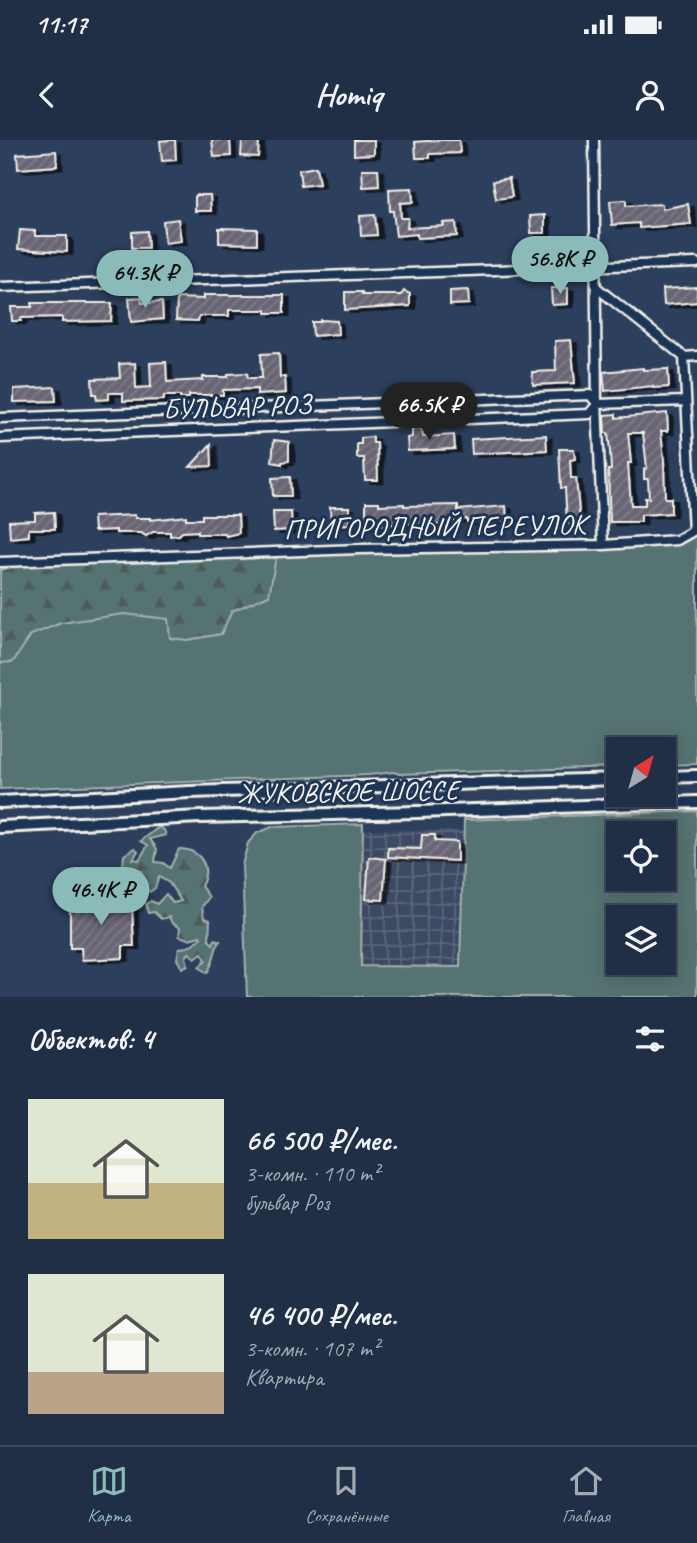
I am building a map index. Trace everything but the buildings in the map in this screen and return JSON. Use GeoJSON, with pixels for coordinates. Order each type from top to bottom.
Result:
{"type":"FeatureCollection","features":[{"type":"Feature","properties":{"kind":"main road"},"geometry":{"type":"LineString","coordinates":[[676,777],[697,776]]}},
{"type":"Feature","properties":{"kind":"main road","name":"ЖУКОВСКОЕ ШОССЕ"},"geometry":{"type":"LineString","coordinates":[[0,802],[190,792],[606,779]]}},
{"type":"Feature","properties":{"kind":"main road","name":"ЖУКОВСКОЕ ШОССЕ"},"geometry":{"type":"LineString","coordinates":[[0,827],[200,817],[697,802]]}},
{"type":"Feature","properties":{"kind":"street"},"geometry":{"type":"LineString","coordinates":[[594,140],[597,404],[603,545]]}},
{"type":"Feature","properties":{"kind":"street"},"geometry":{"type":"LineString","coordinates":[[0,288],[697,263]]}},
{"type":"Feature","properties":{"kind":"street"},"geometry":{"type":"LineString","coordinates":[[596,287],[684,357],[697,356]]}},
{"type":"Feature","properties":{"kind":"street","name":"ПРИГОРОДНЫЙ ПЕРЕУЛОК"},"geometry":{"type":"LineString","coordinates":[[0,562],[345,550],[603,545],[677,540],[694,531],[693,443],[686,401],[684,357]]}},
{"type":"Feature","properties":{"kind":"street"},"geometry":{"type":"LineString","coordinates":[[0,418],[590,395],[597,404]]}},
{"type":"Feature","properties":{"kind":"street"},"geometry":{"type":"LineString","coordinates":[[597,404],[686,401]]}},
{"type":"Feature","properties":{"kind":"street","name":"БУЛЬВАР РОЗ"},"geometry":{"type":"LineString","coordinates":[[0,438],[589,414],[597,404]]}},
{"type":"Feature","properties":{"kind":"shaded area"},"geometry":{"type":"Polygon","coordinates":[[[363,829],[463,831],[461,967],[361,966],[363,829]]]}},
{"type":"Feature","properties":{"kind":"green space"},"geometry":{"type":"Polygon","coordinates":[[[697,534],[697,764],[676,765],[676,737],[606,737],[606,767],[399,774],[394,772],[0,789],[0,564],[591,546],[697,534]]]}},
{"type":"Feature","properties":{"kind":"green space"},"geometry":{"type":"Polygon","coordinates":[[[276,557],[269,595],[232,611],[221,634],[187,640],[170,638],[168,619],[124,614],[61,623],[31,635],[13,662],[0,663],[0,570],[19,565],[276,557]]]}},
{"type":"Feature","properties":{"kind":"green space"},"geometry":{"type":"Polygon","coordinates":[[[697,811],[697,997],[247,997],[242,865],[248,843],[257,833],[272,827],[363,824],[361,966],[460,967],[464,820],[697,811]]]}},
{"type":"Feature","properties":{"kind":"green space"},"geometry":{"type":"Polygon","coordinates":[[[159,827],[166,835],[150,839],[157,849],[155,862],[170,868],[179,849],[193,852],[202,860],[204,866],[201,886],[209,897],[202,907],[204,918],[210,920],[209,940],[213,944],[215,939],[220,941],[207,973],[199,967],[206,960],[202,953],[195,958],[189,953],[186,957],[188,965],[182,968],[177,959],[179,948],[188,947],[201,938],[200,936],[189,939],[179,936],[180,928],[172,923],[169,917],[161,919],[154,912],[148,913],[146,904],[151,901],[157,904],[166,894],[173,903],[181,901],[169,883],[159,877],[155,888],[150,892],[146,889],[147,883],[141,883],[142,871],[136,870],[133,874],[128,871],[129,866],[123,865],[124,855],[135,848],[138,851],[133,859],[139,860],[148,845],[141,841],[159,827]]]}}]}
